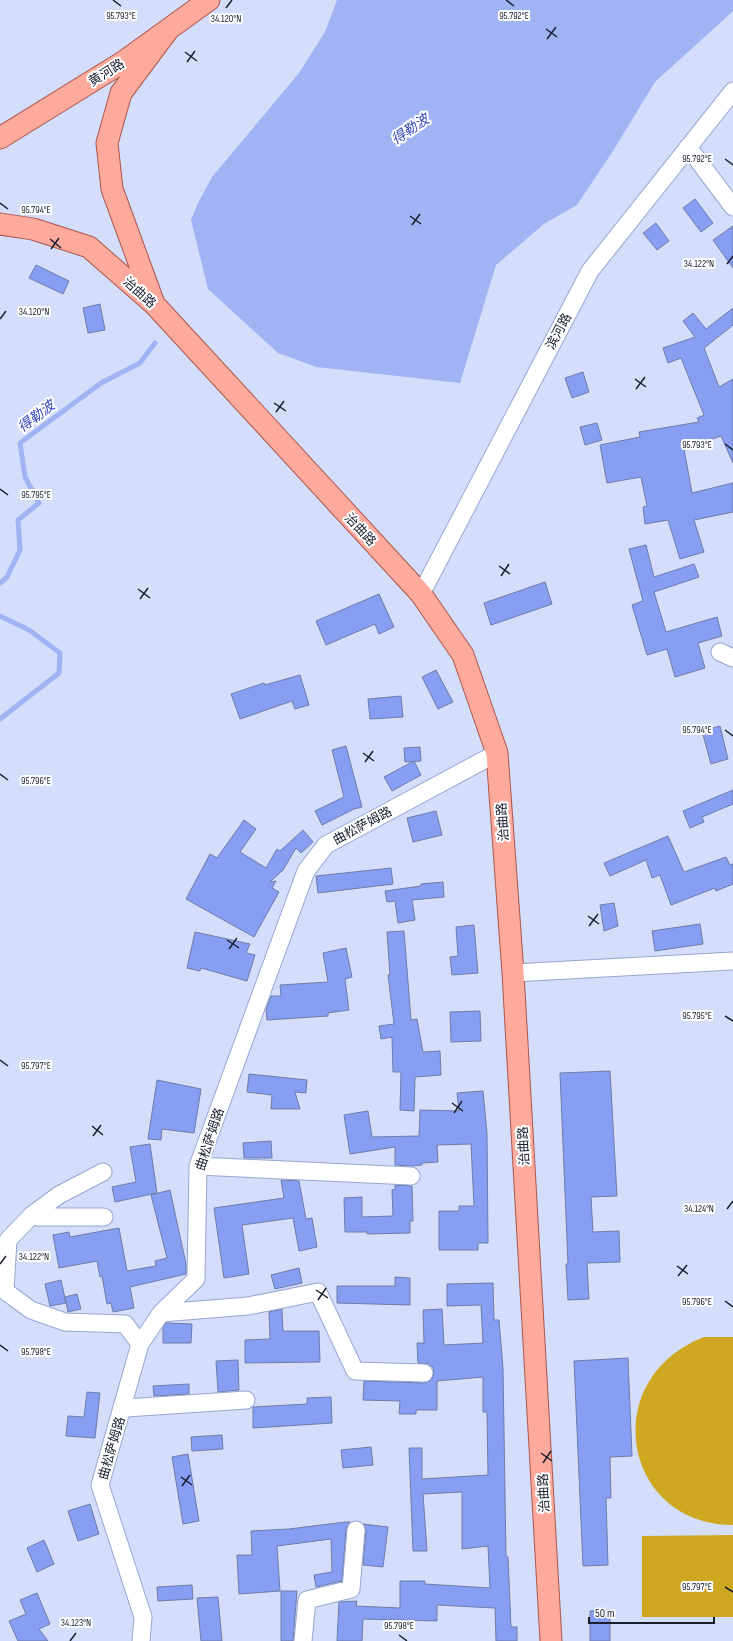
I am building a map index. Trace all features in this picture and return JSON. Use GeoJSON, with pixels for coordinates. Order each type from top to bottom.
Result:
{"type":"FeatureCollection","features":[{"type":"Feature","properties":{"kind":"main road","name":"黄河路"},"geometry":{"type":"LineString","coordinates":[[0,138],[123,62],[209,0]]}},
{"type":"Feature","properties":{"kind":"main road"},"geometry":{"type":"LineString","coordinates":[[154,304],[112,189],[107,143],[121,93],[168,30]]}},
{"type":"Feature","properties":{"kind":"main road","name":"治曲路"},"geometry":{"type":"LineString","coordinates":[[0,224],[33,229],[89,247],[154,304],[421,594],[463,655],[497,753],[513,973],[552,1641]]}},
{"type":"Feature","properties":{"kind":"street","name":"滨河路"},"geometry":{"type":"LineString","coordinates":[[421,594],[590,271],[733,92]]}},
{"type":"Feature","properties":{"kind":"street"},"geometry":{"type":"LineString","coordinates":[[688,147],[733,207]]}},
{"type":"Feature","properties":{"kind":"street","name":"曲松萨姆路"},"geometry":{"type":"LineString","coordinates":[[141,1641],[143,1616],[100,1485],[140,1344],[161,1313],[196,1279],[198,1166],[306,871],[326,844],[497,753]]}},
{"type":"Feature","properties":{"kind":"street"},"geometry":{"type":"LineString","coordinates":[[513,973],[733,961]]}},
{"type":"Feature","properties":{"kind":"street"},"geometry":{"type":"LineString","coordinates":[[198,1166],[411,1176]]}},
{"type":"Feature","properties":{"kind":"street"},"geometry":{"type":"LineString","coordinates":[[103,1172],[58,1195],[32,1215],[8,1240],[5,1291],[31,1310],[65,1322],[125,1324],[140,1344]]}},
{"type":"Feature","properties":{"kind":"street"},"geometry":{"type":"LineString","coordinates":[[37,1217],[104,1217]]}},
{"type":"Feature","properties":{"kind":"street"},"geometry":{"type":"LineString","coordinates":[[161,1313],[248,1306],[318,1292],[355,1371],[424,1373]]}},
{"type":"Feature","properties":{"kind":"street"},"geometry":{"type":"LineString","coordinates":[[126,1408],[246,1400]]}},
{"type":"Feature","properties":{"kind":"street"},"geometry":{"type":"LineString","coordinates":[[303,1641],[307,1600],[351,1589],[356,1530]]}},
{"type":"Feature","properties":{"kind":"shaded area"},"geometry":{"type":"Polygon","coordinates":[[[704,1337],[733,1337],[733,1525],[695,1519],[667,1501],[647,1476],[637,1446],[637,1415],[648,1384],[670,1357],[704,1337]]]}},
{"type":"Feature","properties":{"kind":"shaded area"},"geometry":{"type":"Polygon","coordinates":[[[733,1535],[733,1617],[642,1617],[642,1536],[733,1535]]]}},
{"type":"Feature","properties":{"kind":"water"},"geometry":{"type":"Polygon","coordinates":[[[337,0],[733,0],[733,11],[655,82],[613,151],[577,205],[544,224],[496,265],[460,383],[316,367],[278,353],[208,289],[191,220],[198,203],[212,177],[299,73],[325,32],[337,0]]]}},
{"type":"Feature","properties":{"kind":"building"},"geometry":{"type":"Polygon","coordinates":[[[695,199],[713,223],[701,232],[683,208],[695,199]]]}},
{"type":"Feature","properties":{"kind":"building"},"geometry":{"type":"Polygon","coordinates":[[[656,223],[669,241],[657,250],[643,233],[656,223]]]}},
{"type":"Feature","properties":{"kind":"building"},"geometry":{"type":"Polygon","coordinates":[[[733,226],[733,268],[713,240],[733,226]]]}},
{"type":"Feature","properties":{"kind":"building"},"geometry":{"type":"Polygon","coordinates":[[[36,265],[69,281],[63,294],[29,278],[36,265]]]}},
{"type":"Feature","properties":{"kind":"building"},"geometry":{"type":"Polygon","coordinates":[[[100,304],[105,330],[88,333],[83,308],[100,304]]]}},
{"type":"Feature","properties":{"kind":"building"},"geometry":{"type":"Polygon","coordinates":[[[733,308],[733,325],[704,348],[719,387],[733,379],[733,463],[721,436],[684,449],[692,493],[733,483],[733,512],[694,520],[704,552],[680,559],[668,520],[645,524],[643,507],[647,506],[641,477],[607,483],[600,445],[640,437],[639,432],[699,422],[697,418],[704,415],[681,358],[668,363],[663,348],[695,337],[683,321],[693,313],[706,329],[733,308]]]}},
{"type":"Feature","properties":{"kind":"building"},"geometry":{"type":"Polygon","coordinates":[[[583,372],[589,392],[572,398],[565,378],[583,372]]]}},
{"type":"Feature","properties":{"kind":"building"},"geometry":{"type":"Polygon","coordinates":[[[597,423],[602,440],[585,445],[580,427],[597,423]]]}},
{"type":"Feature","properties":{"kind":"building"},"geometry":{"type":"Polygon","coordinates":[[[646,545],[654,577],[694,564],[699,577],[654,592],[666,632],[717,617],[722,636],[698,643],[705,668],[675,677],[667,649],[647,655],[632,605],[643,601],[629,549],[646,545]]]}},
{"type":"Feature","properties":{"kind":"building"},"geometry":{"type":"Polygon","coordinates":[[[545,582],[552,604],[491,625],[484,603],[545,582]]]}},
{"type":"Feature","properties":{"kind":"building"},"geometry":{"type":"Polygon","coordinates":[[[379,594],[394,627],[379,634],[375,624],[326,645],[316,621],[379,594]]]}},
{"type":"Feature","properties":{"kind":"building"},"geometry":{"type":"Polygon","coordinates":[[[436,670],[453,702],[438,709],[422,677],[436,670]]]}},
{"type":"Feature","properties":{"kind":"building"},"geometry":{"type":"Polygon","coordinates":[[[300,675],[309,705],[295,709],[292,701],[240,719],[231,694],[264,683],[265,685],[300,675]]]}},
{"type":"Feature","properties":{"kind":"building"},"geometry":{"type":"Polygon","coordinates":[[[401,696],[403,717],[370,719],[368,699],[401,696]]]}},
{"type":"Feature","properties":{"kind":"building"},"geometry":{"type":"Polygon","coordinates":[[[720,726],[728,759],[711,764],[702,731],[720,726]]]}},
{"type":"Feature","properties":{"kind":"building"},"geometry":{"type":"Polygon","coordinates":[[[346,746],[362,807],[354,809],[322,825],[315,811],[344,797],[332,750],[346,746]]]}},
{"type":"Feature","properties":{"kind":"building"},"geometry":{"type":"Polygon","coordinates":[[[420,747],[421,761],[405,762],[404,748],[420,747]]]}},
{"type":"Feature","properties":{"kind":"building"},"geometry":{"type":"Polygon","coordinates":[[[414,761],[421,775],[392,791],[384,777],[414,761]]]}},
{"type":"Feature","properties":{"kind":"building"},"geometry":{"type":"Polygon","coordinates":[[[733,790],[733,804],[702,817],[704,822],[690,828],[683,811],[733,790]]]}},
{"type":"Feature","properties":{"kind":"building"},"geometry":{"type":"Polygon","coordinates":[[[436,811],[442,835],[413,842],[407,818],[436,811]]]}},
{"type":"Feature","properties":{"kind":"building"},"geometry":{"type":"Polygon","coordinates":[[[244,820],[256,829],[240,852],[266,868],[277,849],[280,851],[303,830],[313,842],[301,853],[296,848],[283,870],[270,882],[276,881],[272,888],[279,892],[254,937],[186,899],[210,854],[217,858],[244,820]]]}},
{"type":"Feature","properties":{"kind":"building"},"geometry":{"type":"Polygon","coordinates":[[[668,836],[684,872],[726,857],[730,865],[733,864],[733,884],[716,891],[715,888],[671,905],[660,875],[652,878],[646,860],[610,876],[604,863],[668,836]]]}},
{"type":"Feature","properties":{"kind":"building"},"geometry":{"type":"Polygon","coordinates":[[[391,868],[393,884],[318,893],[316,876],[391,868]]]}},
{"type":"Feature","properties":{"kind":"building"},"geometry":{"type":"Polygon","coordinates":[[[443,882],[444,897],[412,900],[415,920],[398,923],[395,901],[387,902],[385,891],[421,886],[421,884],[443,882]]]}},
{"type":"Feature","properties":{"kind":"building"},"geometry":{"type":"Polygon","coordinates":[[[614,903],[618,926],[604,931],[600,905],[614,903]]]}},
{"type":"Feature","properties":{"kind":"building"},"geometry":{"type":"Polygon","coordinates":[[[700,924],[703,944],[655,951],[652,931],[700,924]]]}},
{"type":"Feature","properties":{"kind":"building"},"geometry":{"type":"Polygon","coordinates":[[[474,925],[478,973],[452,975],[450,957],[458,956],[456,927],[474,925]]]}},
{"type":"Feature","properties":{"kind":"building"},"geometry":{"type":"Polygon","coordinates":[[[404,931],[411,1020],[417,1019],[423,1052],[440,1051],[441,1075],[415,1077],[414,1111],[400,1110],[401,1072],[393,1072],[392,1037],[381,1039],[379,1026],[394,1024],[388,975],[390,975],[387,932],[404,931]]]}},
{"type":"Feature","properties":{"kind":"building"},"geometry":{"type":"Polygon","coordinates":[[[195,932],[250,944],[246,953],[255,955],[247,981],[201,968],[200,971],[187,968],[195,932]]]}},
{"type":"Feature","properties":{"kind":"building"},"geometry":{"type":"Polygon","coordinates":[[[346,948],[352,977],[345,979],[349,1010],[328,1013],[328,1016],[267,1020],[266,1009],[271,996],[281,996],[280,985],[328,982],[323,953],[346,948]]]}},
{"type":"Feature","properties":{"kind":"building"},"geometry":{"type":"Polygon","coordinates":[[[480,1011],[481,1041],[451,1042],[450,1012],[480,1011]]]}},
{"type":"Feature","properties":{"kind":"building"},"geometry":{"type":"Polygon","coordinates":[[[610,1071],[617,1196],[591,1197],[593,1232],[619,1231],[620,1262],[587,1263],[589,1299],[568,1300],[566,1264],[568,1264],[560,1073],[610,1071]]]}},
{"type":"Feature","properties":{"kind":"building"},"geometry":{"type":"Polygon","coordinates":[[[249,1074],[307,1080],[306,1093],[295,1092],[300,1109],[271,1109],[272,1095],[247,1092],[249,1074]]]}},
{"type":"Feature","properties":{"kind":"building"},"geometry":{"type":"Polygon","coordinates":[[[157,1080],[201,1089],[194,1133],[162,1129],[161,1140],[148,1139],[157,1080]]]}},
{"type":"Feature","properties":{"kind":"building"},"geometry":{"type":"Polygon","coordinates":[[[483,1091],[487,1133],[488,1243],[478,1243],[478,1250],[439,1250],[439,1211],[459,1211],[459,1206],[474,1206],[471,1144],[437,1145],[438,1162],[422,1163],[422,1165],[411,1166],[395,1165],[395,1147],[350,1154],[344,1115],[368,1111],[372,1137],[419,1136],[420,1110],[459,1111],[457,1093],[483,1091]]]}},
{"type":"Feature","properties":{"kind":"building"},"geometry":{"type":"Polygon","coordinates":[[[271,1141],[272,1158],[244,1158],[243,1143],[271,1141]]]}},
{"type":"Feature","properties":{"kind":"building"},"geometry":{"type":"Polygon","coordinates":[[[150,1144],[157,1193],[115,1202],[112,1187],[136,1182],[130,1147],[150,1144]]]}},
{"type":"Feature","properties":{"kind":"building"},"geometry":{"type":"Polygon","coordinates":[[[281,1180],[299,1181],[306,1219],[312,1218],[317,1247],[299,1251],[293,1218],[242,1225],[249,1274],[224,1278],[214,1208],[284,1198],[281,1180]]]}},
{"type":"Feature","properties":{"kind":"building"},"geometry":{"type":"Polygon","coordinates":[[[395,1185],[412,1186],[413,1221],[410,1221],[410,1233],[367,1234],[367,1232],[345,1232],[344,1198],[362,1197],[362,1217],[393,1216],[392,1190],[395,1189],[395,1185]]]}},
{"type":"Feature","properties":{"kind":"building"},"geometry":{"type":"Polygon","coordinates":[[[170,1190],[186,1264],[186,1274],[130,1287],[134,1308],[113,1312],[111,1303],[107,1304],[102,1276],[100,1277],[97,1261],[59,1268],[53,1235],[69,1232],[70,1237],[119,1228],[127,1271],[156,1266],[155,1261],[167,1258],[151,1195],[170,1190]]]}},
{"type":"Feature","properties":{"kind":"building"},"geometry":{"type":"Polygon","coordinates":[[[299,1268],[302,1283],[275,1289],[271,1275],[299,1268]]]}},
{"type":"Feature","properties":{"kind":"building"},"geometry":{"type":"Polygon","coordinates":[[[395,1277],[410,1278],[410,1305],[337,1303],[337,1286],[395,1286],[395,1277]]]}},
{"type":"Feature","properties":{"kind":"building"},"geometry":{"type":"Polygon","coordinates":[[[61,1280],[66,1303],[50,1306],[45,1284],[61,1280]]]}},
{"type":"Feature","properties":{"kind":"building"},"geometry":{"type":"Polygon","coordinates":[[[493,1283],[494,1320],[499,1320],[503,1368],[506,1557],[508,1557],[511,1627],[517,1627],[517,1641],[496,1641],[495,1608],[437,1605],[437,1621],[363,1619],[362,1641],[337,1641],[339,1602],[357,1601],[356,1606],[400,1608],[400,1581],[425,1581],[425,1584],[490,1588],[488,1546],[462,1549],[462,1492],[423,1494],[427,1551],[413,1551],[409,1448],[422,1448],[422,1479],[488,1475],[487,1412],[483,1412],[483,1377],[437,1381],[437,1410],[416,1410],[416,1414],[399,1414],[400,1401],[363,1400],[364,1381],[424,1383],[432,1379],[434,1373],[433,1368],[429,1364],[418,1363],[417,1343],[424,1343],[423,1310],[442,1309],[444,1345],[483,1343],[481,1305],[447,1306],[447,1284],[493,1283]]]}},
{"type":"Feature","properties":{"kind":"building"},"geometry":{"type":"Polygon","coordinates":[[[77,1294],[81,1309],[68,1312],[65,1297],[77,1294]]]}},
{"type":"Feature","properties":{"kind":"building"},"geometry":{"type":"Polygon","coordinates":[[[282,1309],[283,1331],[319,1331],[320,1362],[245,1363],[245,1340],[270,1339],[269,1312],[282,1309]]]}},
{"type":"Feature","properties":{"kind":"building"},"geometry":{"type":"Polygon","coordinates":[[[166,1323],[192,1324],[191,1343],[163,1343],[163,1328],[166,1323]]]}},
{"type":"Feature","properties":{"kind":"building"},"geometry":{"type":"Polygon","coordinates":[[[628,1358],[632,1456],[610,1457],[611,1498],[606,1498],[608,1565],[583,1566],[574,1361],[628,1358]]]}},
{"type":"Feature","properties":{"kind":"building"},"geometry":{"type":"Polygon","coordinates":[[[238,1360],[239,1390],[218,1392],[216,1361],[238,1360]]]}},
{"type":"Feature","properties":{"kind":"building"},"geometry":{"type":"Polygon","coordinates":[[[189,1384],[189,1394],[154,1396],[153,1386],[189,1384]]]}},
{"type":"Feature","properties":{"kind":"building"},"geometry":{"type":"Polygon","coordinates":[[[87,1392],[100,1393],[95,1438],[66,1436],[68,1416],[84,1417],[87,1392]]]}},
{"type":"Feature","properties":{"kind":"building"},"geometry":{"type":"Polygon","coordinates":[[[331,1397],[332,1423],[253,1428],[253,1407],[307,1404],[307,1398],[331,1397]]]}},
{"type":"Feature","properties":{"kind":"building"},"geometry":{"type":"Polygon","coordinates":[[[222,1435],[223,1449],[192,1451],[191,1437],[222,1435]]]}},
{"type":"Feature","properties":{"kind":"building"},"geometry":{"type":"Polygon","coordinates":[[[371,1447],[373,1465],[343,1468],[341,1450],[371,1447]]]}},
{"type":"Feature","properties":{"kind":"building"},"geometry":{"type":"Polygon","coordinates":[[[188,1454],[199,1521],[183,1524],[172,1457],[188,1454]]]}},
{"type":"Feature","properties":{"kind":"building"},"geometry":{"type":"Polygon","coordinates":[[[90,1504],[99,1534],[78,1541],[68,1511],[90,1504]]]}},
{"type":"Feature","properties":{"kind":"building"},"geometry":{"type":"Polygon","coordinates":[[[350,1522],[346,1529],[342,1581],[316,1587],[314,1575],[332,1572],[331,1539],[277,1546],[280,1591],[239,1594],[237,1555],[252,1555],[251,1531],[289,1529],[350,1522]]]}},
{"type":"Feature","properties":{"kind":"building"},"geometry":{"type":"Polygon","coordinates":[[[363,1524],[388,1527],[383,1567],[363,1565],[366,1531],[363,1524]]]}},
{"type":"Feature","properties":{"kind":"building"},"geometry":{"type":"Polygon","coordinates":[[[44,1540],[54,1564],[37,1572],[27,1548],[44,1540]]]}},
{"type":"Feature","properties":{"kind":"building"},"geometry":{"type":"Polygon","coordinates":[[[192,1585],[193,1599],[158,1601],[157,1587],[192,1585]]]}},
{"type":"Feature","properties":{"kind":"building"},"geometry":{"type":"Polygon","coordinates":[[[281,1591],[297,1591],[293,1641],[281,1641],[281,1591]]]}},
{"type":"Feature","properties":{"kind":"building"},"geometry":{"type":"Polygon","coordinates":[[[37,1593],[50,1624],[39,1629],[48,1641],[18,1641],[9,1621],[26,1614],[20,1600],[37,1593]]]}},
{"type":"Feature","properties":{"kind":"building"},"geometry":{"type":"Polygon","coordinates":[[[218,1597],[222,1641],[201,1641],[197,1598],[218,1597]]]}},
{"type":"Feature","properties":{"kind":"building"},"geometry":{"type":"Polygon","coordinates":[[[610,1610],[610,1641],[590,1641],[590,1611],[610,1610]]]}},
{"type":"Feature","properties":{"kind":"waterway","name":"得勒波"},"geometry":{"type":"LineString","coordinates":[[0,583],[7,577],[20,550],[18,520],[39,503],[25,477],[20,443],[101,383],[140,363],[155,343]]}},
{"type":"Feature","properties":{"kind":"waterway","name":"得勒波"},"geometry":{"type":"LineString","coordinates":[[0,616],[29,630],[60,653],[59,673],[0,719]]}}]}
